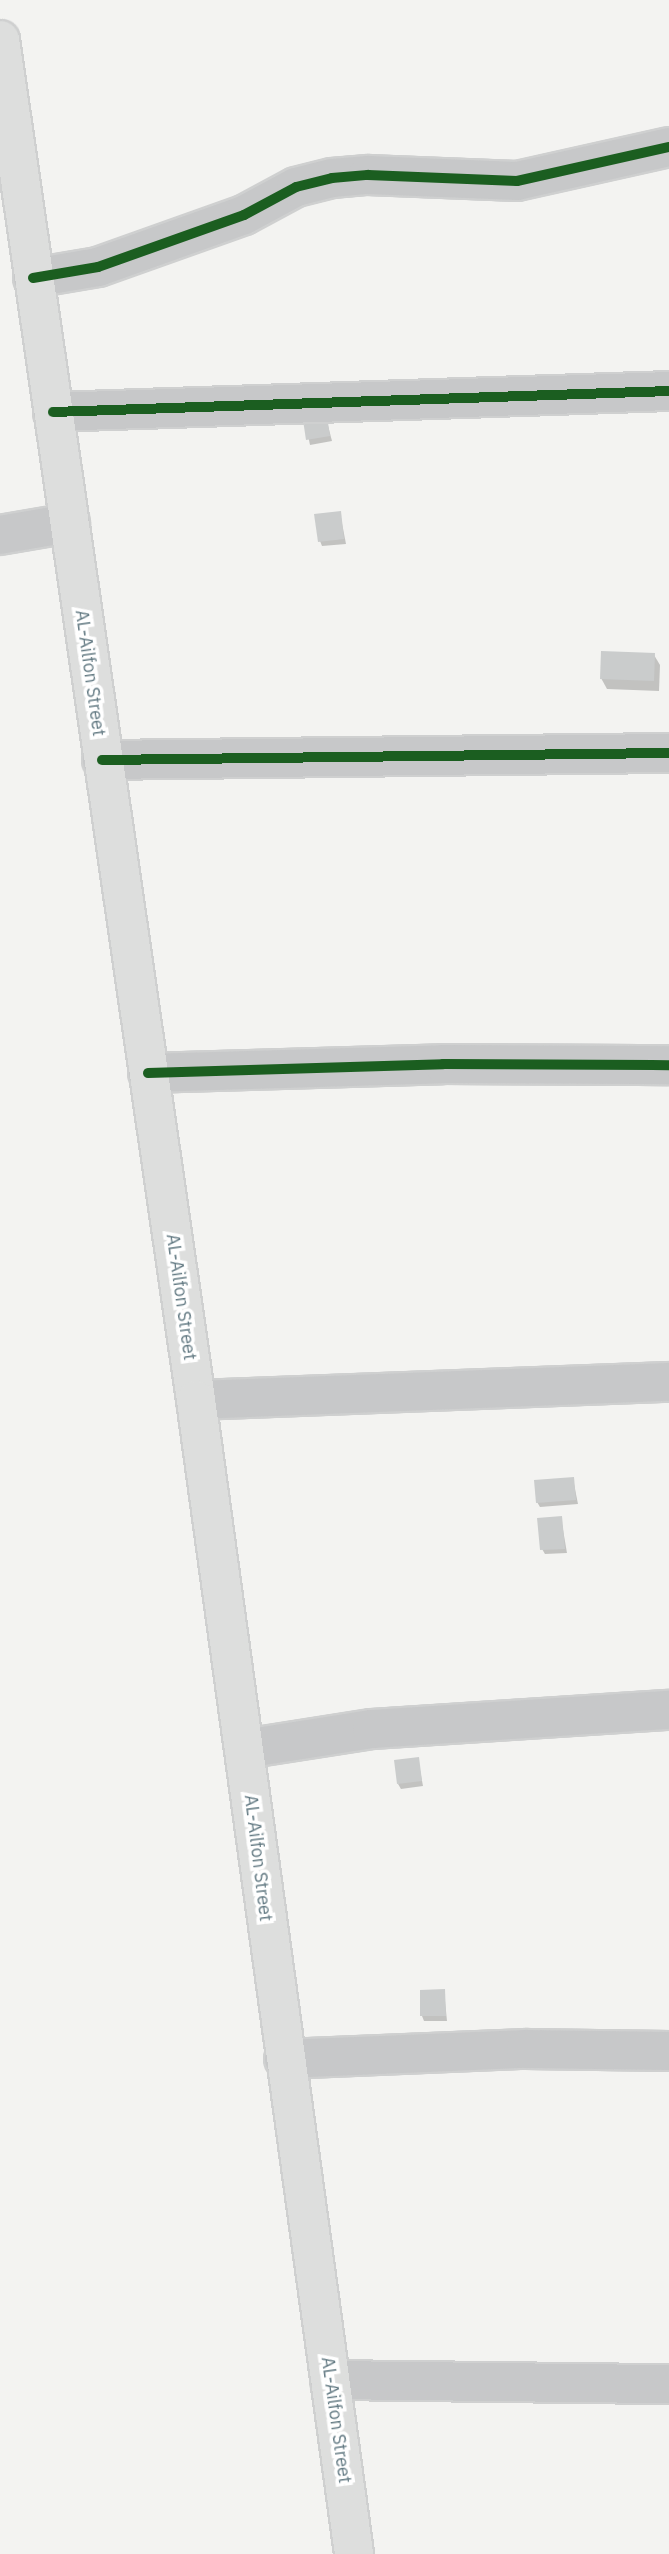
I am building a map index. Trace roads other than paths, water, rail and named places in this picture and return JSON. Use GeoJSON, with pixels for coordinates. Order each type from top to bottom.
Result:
{"type":"FeatureCollection","features":[{"type":"Feature","properties":{"kind":"highway","name":"AL-Ailfon Street"},"geometry":{"type":"LineString","coordinates":[[0,40],[196,1400],[284,2059],[354,2554]]}},
{"type":"Feature","properties":{"kind":"street"},"geometry":{"type":"LineString","coordinates":[[33,278],[99,267],[244,215],[296,187],[331,178],[368,175],[517,180],[669,147]]}},
{"type":"Feature","properties":{"kind":"street"},"geometry":{"type":"LineString","coordinates":[[53,412],[669,391]]}},
{"type":"Feature","properties":{"kind":"street"},"geometry":{"type":"LineString","coordinates":[[0,535],[70,523]]}},
{"type":"Feature","properties":{"kind":"street"},"geometry":{"type":"LineString","coordinates":[[102,760],[669,753]]}},
{"type":"Feature","properties":{"kind":"street"},"geometry":{"type":"LineString","coordinates":[[148,1073],[443,1064],[669,1065]]}},
{"type":"Feature","properties":{"kind":"street"},"geometry":{"type":"LineString","coordinates":[[196,1400],[669,1382]]}},
{"type":"Feature","properties":{"kind":"street"},"geometry":{"type":"LineString","coordinates":[[244,1749],[372,1729],[669,1710]]}},
{"type":"Feature","properties":{"kind":"street"},"geometry":{"type":"LineString","coordinates":[[284,2059],[526,2049],[669,2051]]}},
{"type":"Feature","properties":{"kind":"street"},"geometry":{"type":"LineString","coordinates":[[330,2380],[669,2384]]}}]}
